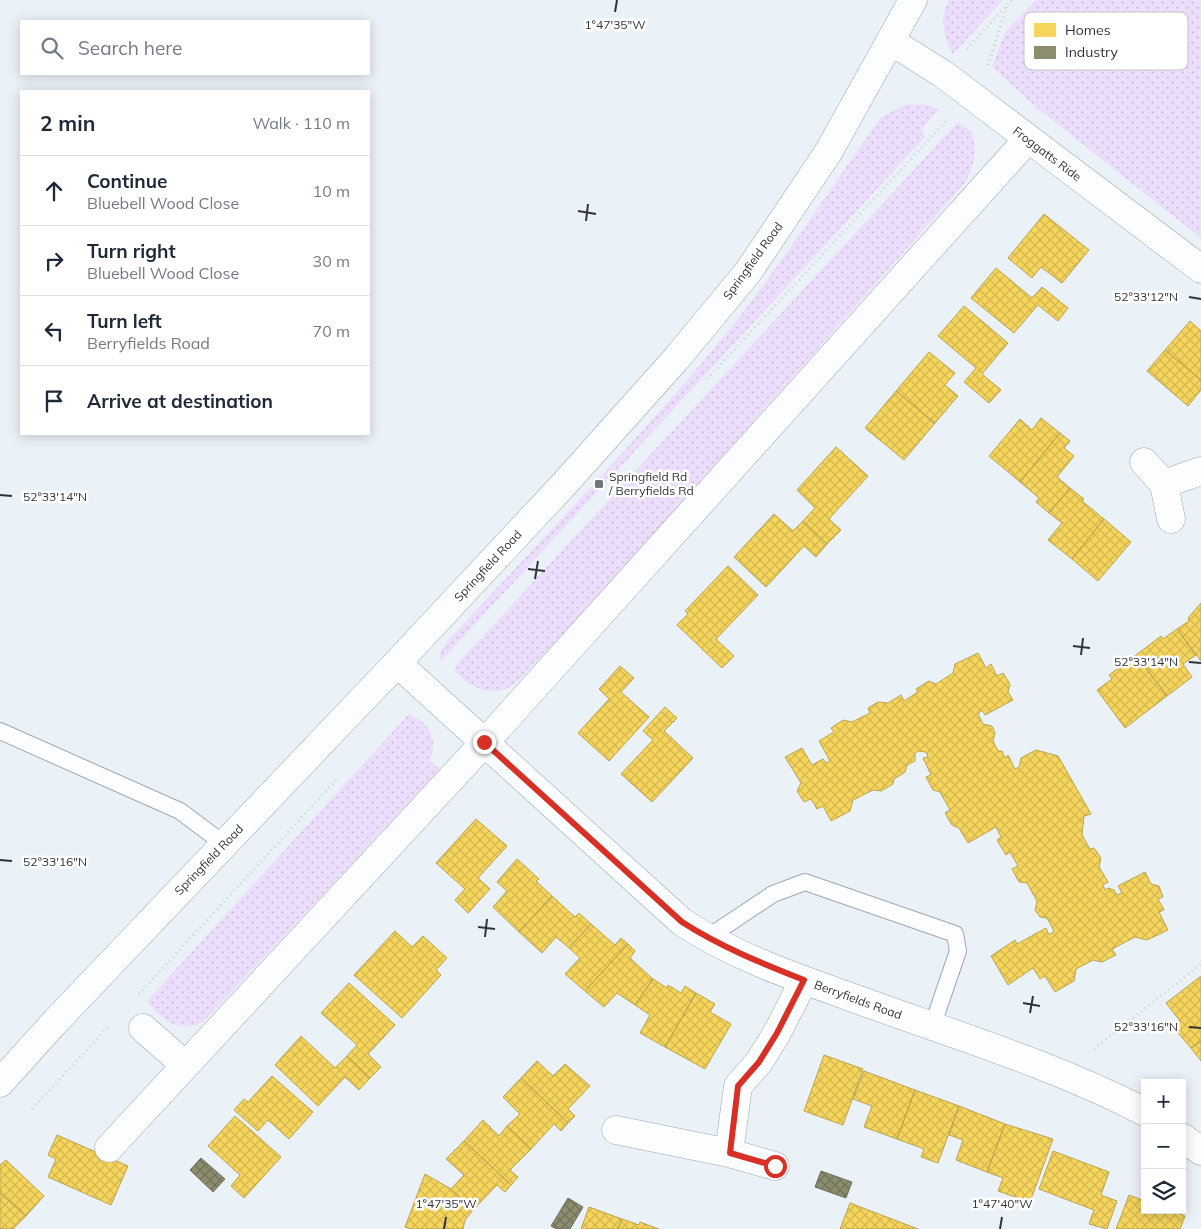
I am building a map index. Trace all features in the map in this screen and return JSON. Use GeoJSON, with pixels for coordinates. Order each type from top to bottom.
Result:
{"type":"FeatureCollection","features":[{"type":"Feature","properties":{"kind":"street","name":"Springfield Road"},"geometry":{"type":"LineString","coordinates":[[0,1083],[224,844],[397,664],[676,359],[748,272],[829,152],[892,42],[913,0]]}},
{"type":"Feature","properties":{"kind":"street","name":"Froggatts Ride"},"geometry":{"type":"LineString","coordinates":[[892,42],[943,74],[1027,140],[1201,269]]}},
{"type":"Feature","properties":{"kind":"street"},"geometry":{"type":"LineString","coordinates":[[109,1148],[484,742],[1027,140]]}},
{"type":"Feature","properties":{"kind":"street"},"geometry":{"type":"LineString","coordinates":[[1144,462],[1164,484],[1171,519]]}},
{"type":"Feature","properties":{"kind":"street"},"geometry":{"type":"LineString","coordinates":[[1164,484],[1201,471]]}},
{"type":"Feature","properties":{"kind":"street","name":"Berryfields Road"},"geometry":{"type":"LineString","coordinates":[[397,664],[682,922],[707,938],[742,956],[804,980],[1096,1087],[1141,1110]]}},
{"type":"Feature","properties":{"kind":"street"},"geometry":{"type":"LineString","coordinates":[[730,1153],[738,1086],[759,1062],[777,1033],[804,980]]}},
{"type":"Feature","properties":{"kind":"street"},"geometry":{"type":"LineString","coordinates":[[143,1028],[185,1064]]}},
{"type":"Feature","properties":{"kind":"street"},"geometry":{"type":"LineString","coordinates":[[616,1130],[730,1153],[775,1166]]}},
{"type":"Feature","properties":{"kind":"street"},"geometry":{"type":"LineString","coordinates":[[1186,1140],[1201,1151]]}},
{"type":"Feature","properties":{"kind":"lane"},"geometry":{"type":"LineString","coordinates":[[0,731],[180,811],[224,844]]}},
{"type":"Feature","properties":{"kind":"lane"},"geometry":{"type":"LineString","coordinates":[[707,938],[774,894],[805,882],[955,934],[958,951],[932,1027]]}},
{"type":"Feature","properties":{"kind":"path"},"geometry":{"type":"LineString","coordinates":[[943,74],[1012,0]]}},
{"type":"Feature","properties":{"kind":"path"},"geometry":{"type":"LineString","coordinates":[[1062,1074],[1201,964]]}},
{"type":"Feature","properties":{"kind":"shaded area"},"geometry":{"type":"Polygon","coordinates":[[[949,0],[1003,0],[953,54],[945,34],[943,21],[949,0]]]}},
{"type":"Feature","properties":{"kind":"shaded area"},"geometry":{"type":"Polygon","coordinates":[[[1036,0],[1201,0],[1201,238],[1036,107],[992,67],[1005,32],[1024,12],[1024,70],[1188,70],[1188,12],[1024,12],[1036,0]]]}},
{"type":"Feature","properties":{"kind":"shaded area"},"geometry":{"type":"Polygon","coordinates":[[[907,104],[927,105],[939,109],[921,130],[925,137],[440,662],[441,651],[447,642],[647,426],[734,324],[881,117],[907,104]]]}},
{"type":"Feature","properties":{"kind":"shaded area"},"geometry":{"type":"Polygon","coordinates":[[[958,122],[972,132],[974,146],[973,164],[965,183],[600,594],[516,683],[508,688],[500,691],[483,690],[475,687],[460,676],[454,670],[460,661],[958,122]]]}},
{"type":"Feature","properties":{"kind":"shaded area"},"geometry":{"type":"Polygon","coordinates":[[[409,714],[423,722],[431,733],[433,745],[430,761],[440,769],[204,1021],[196,1025],[180,1026],[165,1019],[147,1001],[409,714]]]}},
{"type":"Feature","properties":{"kind":"building: Homes"},"geometry":{"type":"Polygon","coordinates":[[[1044,214],[1089,250],[1062,283],[1041,267],[1032,278],[1008,258],[1044,214]]]}},
{"type":"Feature","properties":{"kind":"building: Homes"},"geometry":{"type":"Polygon","coordinates":[[[996,268],[1032,298],[1042,287],[1068,308],[1058,321],[1038,305],[1014,333],[971,298],[996,268]]]}},
{"type":"Feature","properties":{"kind":"building: Homes"},"geometry":{"type":"Polygon","coordinates":[[[964,306],[1008,343],[982,374],[1001,390],[989,403],[964,382],[976,368],[938,336],[964,306]]]}},
{"type":"Feature","properties":{"kind":"building: Homes"},"geometry":{"type":"Polygon","coordinates":[[[1190,321],[1201,331],[1201,380],[1165,350],[1190,321]]]}},
{"type":"Feature","properties":{"kind":"building: Homes"},"geometry":{"type":"Polygon","coordinates":[[[1165,350],[1201,380],[1201,390],[1188,406],[1147,371],[1165,350]]]}},
{"type":"Feature","properties":{"kind":"building: Homes"},"geometry":{"type":"Polygon","coordinates":[[[929,352],[955,373],[945,385],[958,396],[935,423],[896,391],[929,352]]]}},
{"type":"Feature","properties":{"kind":"building: Homes"},"geometry":{"type":"Polygon","coordinates":[[[896,391],[935,423],[904,460],[865,428],[896,391]]]}},
{"type":"Feature","properties":{"kind":"building: Homes"},"geometry":{"type":"Polygon","coordinates":[[[1041,418],[1060,433],[1020,482],[989,456],[1020,419],[1032,430],[1041,418]]]}},
{"type":"Feature","properties":{"kind":"building: Homes"},"geometry":{"type":"Polygon","coordinates":[[[1060,433],[1070,441],[1064,448],[1074,456],[1057,477],[1070,488],[1049,513],[1036,502],[1039,498],[1020,482],[1060,433]]]}},
{"type":"Feature","properties":{"kind":"building: Homes"},"geometry":{"type":"Polygon","coordinates":[[[836,447],[868,476],[829,519],[841,530],[827,544],[803,521],[815,508],[797,490],[836,447]]]}},
{"type":"Feature","properties":{"kind":"building: Homes"},"geometry":{"type":"Polygon","coordinates":[[[1070,488],[1084,499],[1082,501],[1104,519],[1072,559],[1048,540],[1062,523],[1049,513],[1070,488]]]}},
{"type":"Feature","properties":{"kind":"building: Homes"},"geometry":{"type":"Polygon","coordinates":[[[774,514],[793,531],[803,521],[827,544],[816,557],[804,546],[766,587],[734,557],[774,514]]]}},
{"type":"Feature","properties":{"kind":"building: Homes"},"geometry":{"type":"Polygon","coordinates":[[[1104,519],[1131,542],[1098,581],[1072,559],[1104,519]]]}},
{"type":"Feature","properties":{"kind":"building: Homes"},"geometry":{"type":"Polygon","coordinates":[[[728,566],[758,595],[716,639],[734,656],[722,668],[677,625],[688,614],[685,611],[728,566]]]}},
{"type":"Feature","properties":{"kind":"building: Homes"},"geometry":{"type":"Polygon","coordinates":[[[1201,603],[1201,661],[1177,629],[1189,621],[1188,618],[1201,603]]]}},
{"type":"Feature","properties":{"kind":"building: Homes"},"geometry":{"type":"Polygon","coordinates":[[[1177,629],[1196,655],[1183,664],[1192,677],[1167,696],[1136,655],[1161,636],[1163,639],[1177,629]]]}},
{"type":"Feature","properties":{"kind":"building: Homes"},"geometry":{"type":"Polygon","coordinates":[[[978,653],[986,668],[991,664],[997,676],[1003,673],[1010,684],[1008,692],[1013,700],[985,715],[982,710],[978,714],[983,724],[992,726],[995,733],[993,741],[998,751],[1002,751],[1005,758],[1008,755],[1015,769],[1019,767],[1021,758],[1036,750],[1058,756],[1091,814],[1084,816],[1082,835],[1090,849],[1094,848],[1101,858],[1099,867],[1108,882],[1103,885],[1105,890],[1108,888],[1114,890],[1117,895],[1122,893],[1118,886],[1145,872],[1151,884],[1159,886],[1163,897],[1158,899],[1164,910],[1159,912],[1168,930],[1147,940],[1135,937],[1112,949],[1116,955],[1102,962],[1093,960],[1076,969],[1074,981],[1055,992],[1045,976],[1040,979],[1033,968],[1008,985],[991,956],[1015,940],[1017,944],[1046,928],[1049,935],[1054,931],[1047,918],[1040,917],[1035,910],[1037,901],[1027,883],[1019,882],[1012,869],[1018,866],[1010,852],[1006,855],[997,840],[1001,837],[996,827],[968,843],[959,828],[952,825],[945,813],[950,810],[940,792],[933,790],[926,777],[931,775],[923,758],[928,757],[926,752],[919,751],[915,753],[915,761],[907,765],[905,772],[894,779],[893,784],[881,791],[873,790],[853,800],[850,811],[831,821],[823,806],[817,809],[811,799],[804,802],[797,791],[801,783],[785,757],[802,748],[812,765],[823,759],[826,763],[830,761],[819,741],[834,732],[831,728],[843,720],[852,722],[870,713],[868,708],[878,702],[888,703],[901,695],[904,701],[918,692],[916,689],[929,681],[936,684],[953,673],[955,664],[978,653]]]}},
{"type":"Feature","properties":{"kind":"building: Homes"},"geometry":{"type":"Polygon","coordinates":[[[1136,655],[1167,696],[1125,728],[1097,690],[1112,679],[1109,675],[1136,655]]]}},
{"type":"Feature","properties":{"kind":"building: Homes"},"geometry":{"type":"Polygon","coordinates":[[[620,666],[634,678],[621,692],[649,717],[609,761],[578,733],[609,699],[599,689],[620,666]]]}},
{"type":"Feature","properties":{"kind":"building: Homes"},"geometry":{"type":"Polygon","coordinates":[[[665,707],[677,718],[664,731],[693,758],[652,802],[621,774],[653,740],[643,731],[665,707]]]}},
{"type":"Feature","properties":{"kind":"building: Homes"},"geometry":{"type":"Polygon","coordinates":[[[476,819],[507,846],[478,878],[490,889],[468,913],[455,900],[465,889],[436,863],[476,819]]]}},
{"type":"Feature","properties":{"kind":"building: Homes"},"geometry":{"type":"Polygon","coordinates":[[[517,859],[539,879],[536,881],[552,896],[519,932],[493,907],[507,891],[497,882],[517,859]]]}},
{"type":"Feature","properties":{"kind":"building: Homes"},"geometry":{"type":"Polygon","coordinates":[[[552,896],[575,917],[579,913],[591,924],[569,948],[556,937],[542,953],[519,932],[552,896]]]}},
{"type":"Feature","properties":{"kind":"building: Homes"},"geometry":{"type":"Polygon","coordinates":[[[591,924],[615,945],[621,938],[628,944],[585,991],[565,974],[580,958],[569,948],[591,924]]]}},
{"type":"Feature","properties":{"kind":"building: Homes"},"geometry":{"type":"Polygon","coordinates":[[[395,931],[412,947],[423,936],[447,958],[436,970],[441,975],[402,1018],[354,975],[395,931]]]}},
{"type":"Feature","properties":{"kind":"building: Homes"},"geometry":{"type":"Polygon","coordinates":[[[628,944],[635,951],[630,958],[653,979],[635,1005],[617,993],[604,1007],[585,991],[628,944]]]}},
{"type":"Feature","properties":{"kind":"building: Homes"},"geometry":{"type":"Polygon","coordinates":[[[1201,976],[1201,1041],[1191,1048],[1173,1027],[1180,1021],[1166,1003],[1201,976]]]}},
{"type":"Feature","properties":{"kind":"building: Homes"},"geometry":{"type":"Polygon","coordinates":[[[653,979],[667,988],[668,985],[681,993],[685,986],[696,993],[665,1047],[640,1033],[650,1015],[635,1005],[653,979]]]}},
{"type":"Feature","properties":{"kind":"building: Homes"},"geometry":{"type":"Polygon","coordinates":[[[349,983],[395,1025],[368,1054],[381,1067],[370,1078],[347,1056],[357,1045],[321,1013],[349,983]]]}},
{"type":"Feature","properties":{"kind":"building: Homes"},"geometry":{"type":"Polygon","coordinates":[[[696,993],[715,1004],[710,1012],[731,1024],[705,1069],[665,1047],[696,993]]]}},
{"type":"Feature","properties":{"kind":"building: Homes"},"geometry":{"type":"Polygon","coordinates":[[[301,1036],[335,1068],[347,1056],[370,1078],[359,1090],[345,1077],[318,1106],[275,1065],[301,1036]]]}},
{"type":"Feature","properties":{"kind":"building: Homes"},"geometry":{"type":"Polygon","coordinates":[[[1201,1041],[1201,1061],[1191,1048],[1201,1041]]]}},
{"type":"Feature","properties":{"kind":"building: Homes"},"geometry":{"type":"Polygon","coordinates":[[[824,1055],[863,1069],[843,1125],[804,1111],[824,1055]]]}},
{"type":"Feature","properties":{"kind":"building: Homes"},"geometry":{"type":"Polygon","coordinates":[[[537,1061],[553,1076],[565,1064],[590,1086],[568,1109],[575,1116],[568,1123],[521,1078],[537,1061]]]}},
{"type":"Feature","properties":{"kind":"building: Homes"},"geometry":{"type":"Polygon","coordinates":[[[864,1071],[915,1090],[897,1139],[864,1127],[872,1106],[853,1099],[864,1071]]]}},
{"type":"Feature","properties":{"kind":"building: Homes"},"geometry":{"type":"Polygon","coordinates":[[[272,1076],[313,1112],[289,1139],[268,1120],[258,1131],[234,1110],[244,1099],[248,1102],[272,1076]]]}},
{"type":"Feature","properties":{"kind":"building: Homes"},"geometry":{"type":"Polygon","coordinates":[[[521,1078],[568,1123],[561,1131],[554,1124],[531,1149],[507,1126],[520,1114],[503,1097],[521,1078]]]}},
{"type":"Feature","properties":{"kind":"building: Homes"},"geometry":{"type":"Polygon","coordinates":[[[915,1090],[959,1106],[938,1163],[921,1157],[924,1149],[897,1139],[915,1090]]]}},
{"type":"Feature","properties":{"kind":"building: Homes"},"geometry":{"type":"Polygon","coordinates":[[[959,1106],[1005,1124],[987,1172],[956,1160],[963,1140],[949,1135],[959,1106]]]}},
{"type":"Feature","properties":{"kind":"building: Homes"},"geometry":{"type":"Polygon","coordinates":[[[235,1116],[281,1157],[244,1198],[231,1186],[240,1175],[208,1146],[235,1116]]]}},
{"type":"Feature","properties":{"kind":"building: Homes"},"geometry":{"type":"Polygon","coordinates":[[[483,1120],[499,1136],[507,1126],[531,1149],[510,1170],[518,1177],[511,1185],[464,1141],[483,1120]]]}},
{"type":"Feature","properties":{"kind":"building: Homes"},"geometry":{"type":"Polygon","coordinates":[[[1005,1124],[1053,1139],[1030,1202],[998,1191],[1003,1178],[987,1172],[1005,1124]]]}},
{"type":"Feature","properties":{"kind":"building: Homes"},"geometry":{"type":"Polygon","coordinates":[[[57,1135],[128,1166],[111,1205],[48,1177],[56,1159],[48,1155],[57,1135]]]}},
{"type":"Feature","properties":{"kind":"building: Homes"},"geometry":{"type":"Polygon","coordinates":[[[464,1141],[511,1185],[505,1192],[497,1185],[473,1210],[451,1189],[464,1175],[446,1159],[464,1141]]]}},
{"type":"Feature","properties":{"kind":"building: Homes"},"geometry":{"type":"Polygon","coordinates":[[[1053,1151],[1109,1172],[1101,1195],[1117,1201],[1107,1229],[1089,1224],[1094,1210],[1039,1189],[1053,1151]]]}},
{"type":"Feature","properties":{"kind":"building: Homes"},"geometry":{"type":"Polygon","coordinates":[[[6,1160],[44,1196],[26,1216],[0,1193],[0,1165],[6,1160]]]}},
{"type":"Feature","properties":{"kind":"building: Homes"},"geometry":{"type":"Polygon","coordinates":[[[425,1174],[451,1189],[473,1210],[465,1220],[463,1229],[411,1229],[405,1227],[425,1174]]]}},
{"type":"Feature","properties":{"kind":"building: Homes"},"geometry":{"type":"Polygon","coordinates":[[[0,1193],[26,1216],[13,1229],[0,1229],[0,1193]]]}},
{"type":"Feature","properties":{"kind":"building: Homes"},"geometry":{"type":"Polygon","coordinates":[[[1129,1195],[1141,1200],[1141,1214],[1180,1214],[1185,1216],[1180,1229],[1116,1229],[1129,1195]]]}},
{"type":"Feature","properties":{"kind":"building: Homes"},"geometry":{"type":"Polygon","coordinates":[[[850,1203],[918,1229],[840,1229],[850,1203]]]}},
{"type":"Feature","properties":{"kind":"building: Homes"},"geometry":{"type":"Polygon","coordinates":[[[589,1207],[622,1219],[618,1229],[581,1229],[589,1207]]]}},
{"type":"Feature","properties":{"kind":"building: Homes"},"geometry":{"type":"Polygon","coordinates":[[[622,1219],[639,1225],[640,1222],[659,1229],[618,1229],[622,1219]]]}},
{"type":"Feature","properties":{"kind":"building: Industry"},"geometry":{"type":"Polygon","coordinates":[[[201,1158],[225,1179],[213,1192],[190,1170],[201,1158]]]}},
{"type":"Feature","properties":{"kind":"building: Industry"},"geometry":{"type":"Polygon","coordinates":[[[821,1171],[852,1182],[846,1198],[815,1187],[821,1171]]]}},
{"type":"Feature","properties":{"kind":"building: Industry"},"geometry":{"type":"Polygon","coordinates":[[[568,1198],[583,1207],[570,1229],[556,1229],[551,1226],[568,1198]]]}},
{"type":"Feature","properties":{"kind":"place","name":"Springfield Rd / Berryfields Rd"},"geometry":{"type":"Point","coordinates":[599,484]}},
{"type":"Feature","properties":{"kind":"route"},"geometry":{"type":"LineString","coordinates":[[484,742],[682,922],[707,938],[742,956],[804,980],[777,1033],[759,1062],[738,1086],[730,1153],[775,1166]]}}]}
